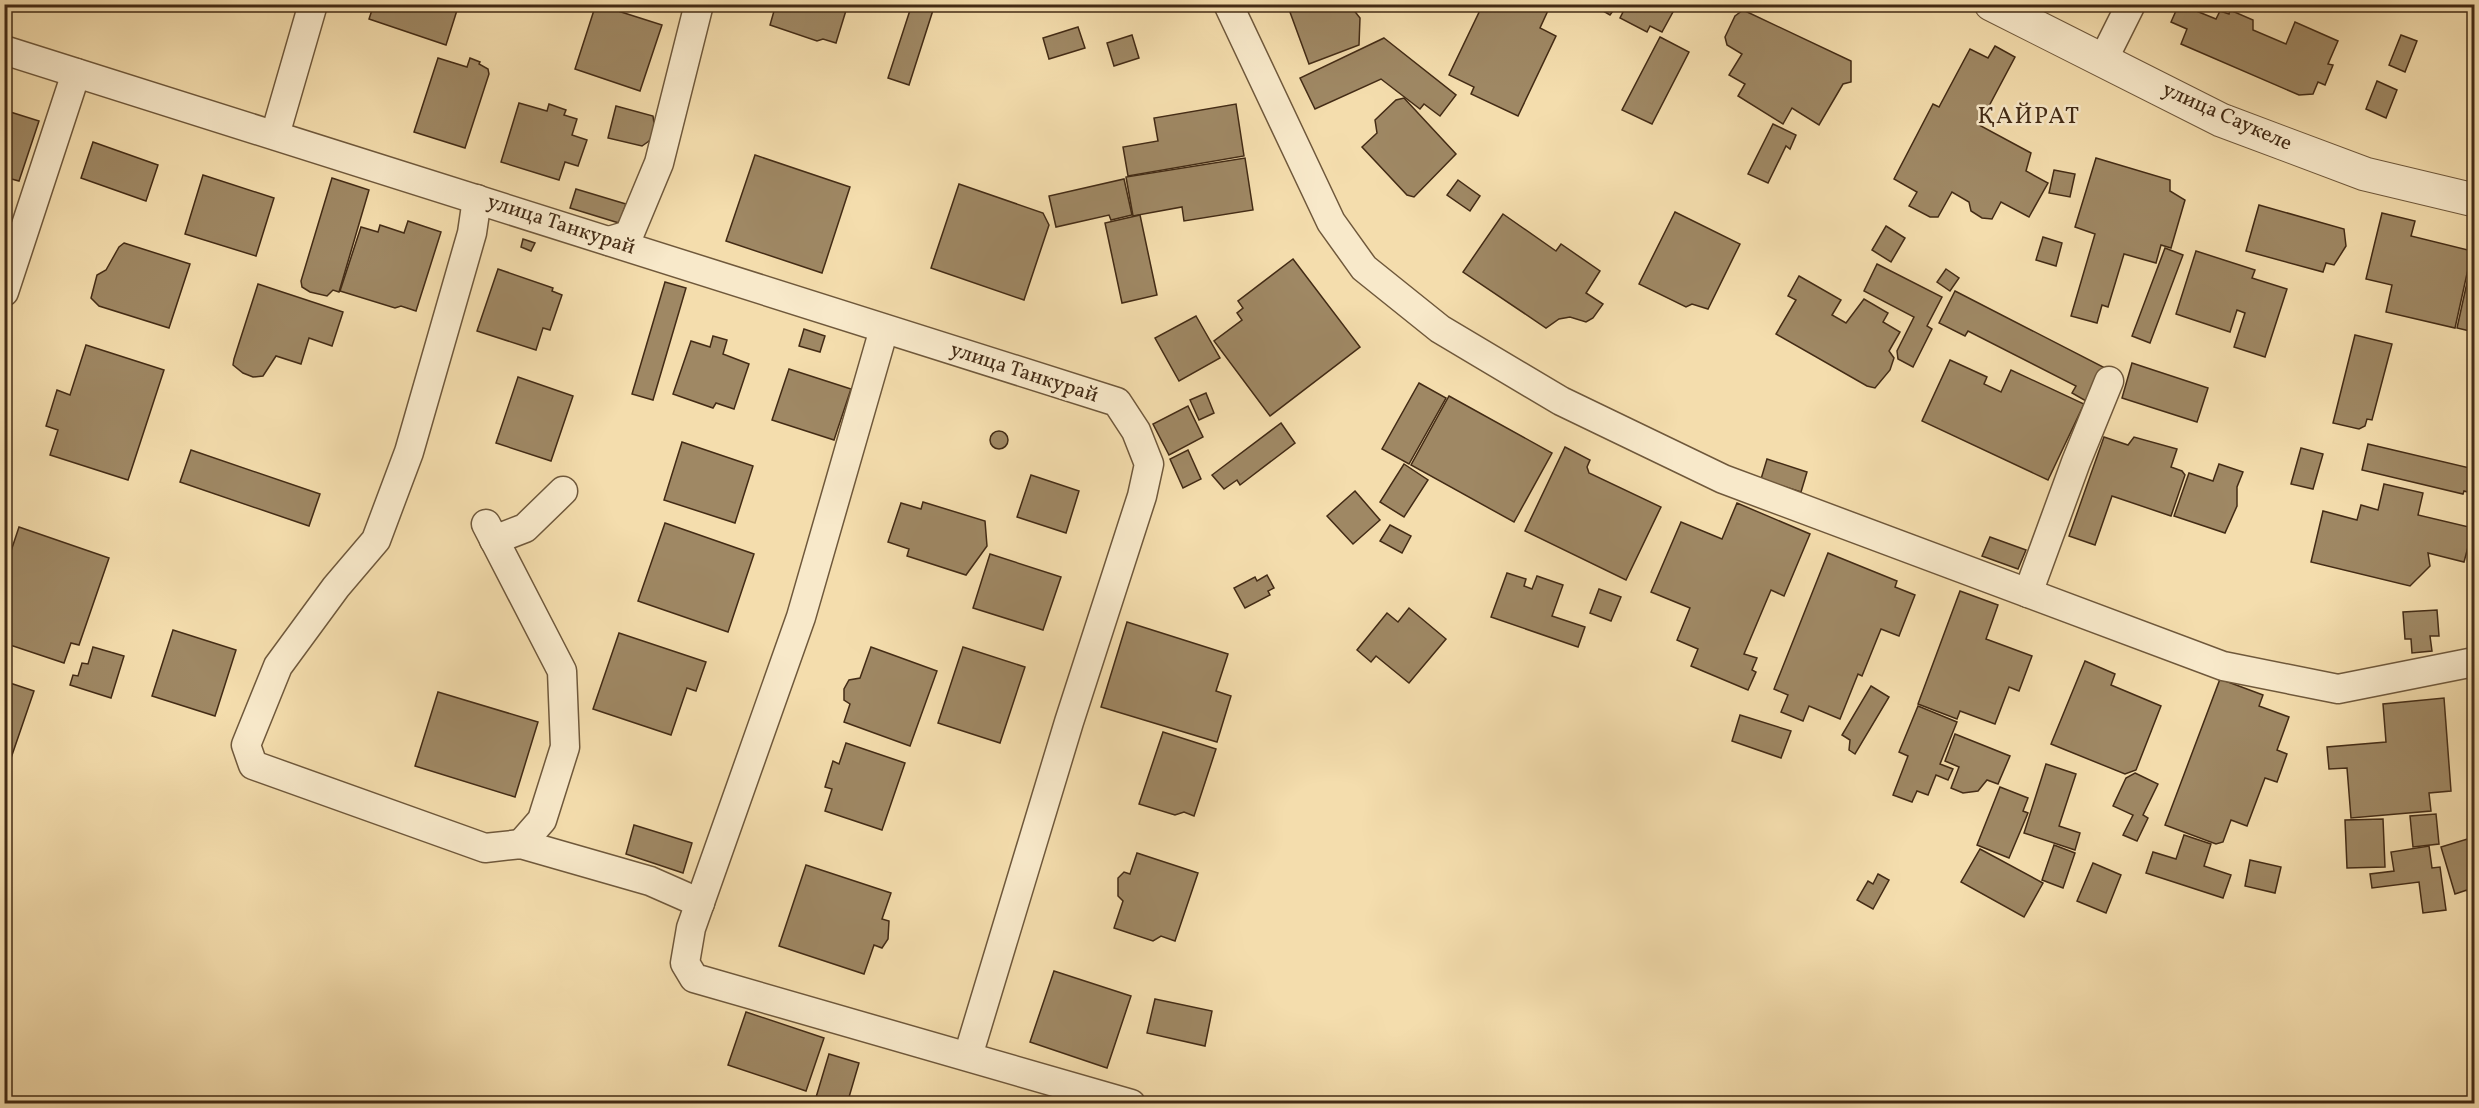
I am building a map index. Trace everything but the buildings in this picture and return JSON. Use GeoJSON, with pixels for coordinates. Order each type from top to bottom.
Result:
{"type":"FeatureCollection","features":[{"type":"Feature","properties":{"kind":"street"},"geometry":{"type":"LineString","coordinates":[[275,135],[313,4]]}},
{"type":"Feature","properties":{"kind":"street"},"geometry":{"type":"LineString","coordinates":[[609,241],[629,235],[659,163],[699,4]]}},
{"type":"Feature","properties":{"kind":"street"},"geometry":{"type":"LineString","coordinates":[[1228,4],[1331,222],[1364,268],[1440,329],[1561,401],[1723,479],[2223,666],[2338,689],[2475,662]]}},
{"type":"Feature","properties":{"kind":"street","name":"улица Саукеле"},"geometry":{"type":"LineString","coordinates":[[1991,4],[2222,120],[2365,174],[2475,200]]}},
{"type":"Feature","properties":{"kind":"street"},"geometry":{"type":"LineString","coordinates":[[2103,60],[2132,4]]}},
{"type":"Feature","properties":{"kind":"street","name":"улица Танкурай"},"geometry":{"type":"LineString","coordinates":[[4,50],[1117,402],[1136,431],[1149,464],[1142,496],[1069,722],[968,1056]]}},
{"type":"Feature","properties":{"kind":"street"},"geometry":{"type":"LineString","coordinates":[[4,292],[76,73]]}},
{"type":"Feature","properties":{"kind":"street"},"geometry":{"type":"LineString","coordinates":[[477,199],[472,233],[410,452],[376,540],[336,587],[278,666],[246,745],[253,765],[485,848],[521,844],[650,881],[700,903]]}},
{"type":"Feature","properties":{"kind":"street"},"geometry":{"type":"LineString","coordinates":[[884,329],[801,617],[691,928],[685,963],[694,978],[1131,1104]]}},
{"type":"Feature","properties":{"kind":"street"},"geometry":{"type":"LineString","coordinates":[[2028,593],[2109,381]]}},
{"type":"Feature","properties":{"kind":"street"},"geometry":{"type":"LineString","coordinates":[[521,844],[542,820],[564,747],[562,671],[490,532],[525,528],[563,491]]}},
{"type":"Feature","properties":{"kind":"district","name":"ҚАЙРАТ"},"geometry":{"type":"Point","coordinates":[2029,117]}}]}
